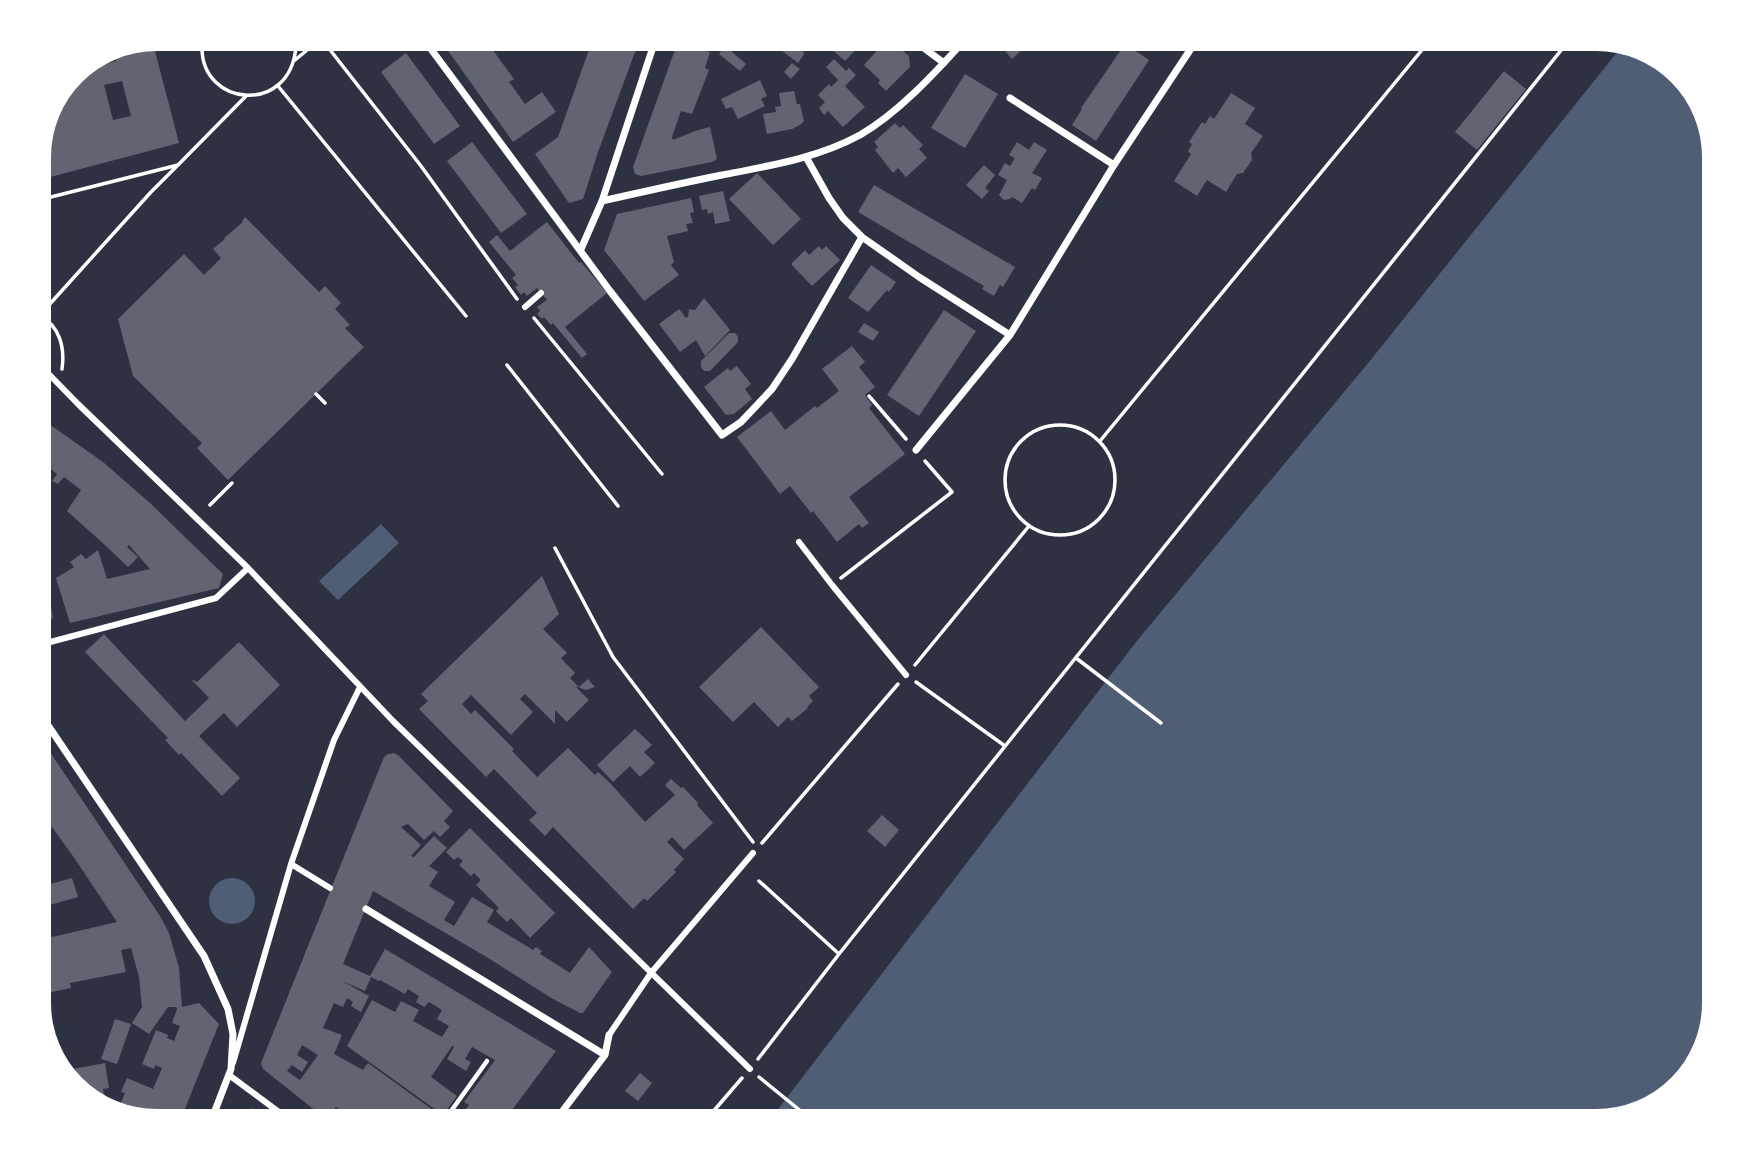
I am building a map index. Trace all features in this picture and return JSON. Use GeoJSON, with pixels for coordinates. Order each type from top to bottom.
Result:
{"type":"FeatureCollection","features":[{"type":"Feature","properties":{"kind":"street"},"geometry":{"type":"LineString","coordinates":[[432,51],[610,291],[722,435],[741,422],[772,389],[862,237]]}},
{"type":"Feature","properties":{"kind":"street"},"geometry":{"type":"LineString","coordinates":[[575,259],[582,250],[602,201],[652,51]]}},
{"type":"Feature","properties":{"kind":"street"},"geometry":{"type":"LineString","coordinates":[[928,51],[944,63]]}},
{"type":"Feature","properties":{"kind":"street"},"geometry":{"type":"LineString","coordinates":[[602,201],[806,157],[840,145],[895,109],[955,51]]}},
{"type":"Feature","properties":{"kind":"street"},"geometry":{"type":"LineString","coordinates":[[916,450],[1010,335],[1114,165],[1189,51]]}},
{"type":"Feature","properties":{"kind":"street"},"geometry":{"type":"LineString","coordinates":[[1010,97],[1114,165]]}},
{"type":"Feature","properties":{"kind":"street"},"geometry":{"type":"LineString","coordinates":[[806,157],[843,218],[862,237],[1010,335]]}},
{"type":"Feature","properties":{"kind":"street"},"geometry":{"type":"LineString","coordinates":[[525,307],[541,293]]}},
{"type":"Feature","properties":{"kind":"street"},"geometry":{"type":"LineString","coordinates":[[51,377],[248,568],[360,687],[750,1069]]}},
{"type":"Feature","properties":{"kind":"street"},"geometry":{"type":"LineString","coordinates":[[799,542],[906,675]]}},
{"type":"Feature","properties":{"kind":"street"},"geometry":{"type":"LineString","coordinates":[[51,642],[216,598],[248,568]]}},
{"type":"Feature","properties":{"kind":"street"},"geometry":{"type":"LineString","coordinates":[[216,1109],[230,1072],[291,864],[334,740],[360,687]]}},
{"type":"Feature","properties":{"kind":"street"},"geometry":{"type":"LineString","coordinates":[[51,730],[204,956],[228,1009],[233,1034],[230,1072]]}},
{"type":"Feature","properties":{"kind":"street"},"geometry":{"type":"LineString","coordinates":[[565,1109],[605,1055],[608,1035],[651,973],[755,851]]}},
{"type":"Feature","properties":{"kind":"street"},"geometry":{"type":"LineString","coordinates":[[291,864],[330,888]]}},
{"type":"Feature","properties":{"kind":"street"},"geometry":{"type":"LineString","coordinates":[[366,909],[605,1055]]}},
{"type":"Feature","properties":{"kind":"street"},"geometry":{"type":"LineString","coordinates":[[230,1072],[275,1109]]}},
{"type":"Feature","properties":{"kind":"lane"},"geometry":{"type":"LineString","coordinates":[[453,1109],[487,1061]]}},
{"type":"Feature","properties":{"kind":"path"},"geometry":{"type":"LineString","coordinates":[[203,51],[205,67],[214,80],[227,90],[246,96],[263,94],[278,86],[289,74],[296,51]]}},
{"type":"Feature","properties":{"kind":"path"},"geometry":{"type":"LineString","coordinates":[[295,60],[306,51]]}},
{"type":"Feature","properties":{"kind":"path"},"geometry":{"type":"LineString","coordinates":[[331,51],[421,166],[510,291],[662,474]]}},
{"type":"Feature","properties":{"kind":"path"},"geometry":{"type":"LineString","coordinates":[[1100,441],[1422,51]]}},
{"type":"Feature","properties":{"kind":"path"},"geometry":{"type":"LineString","coordinates":[[716,1109],[1560,51]]}},
{"type":"Feature","properties":{"kind":"path"},"geometry":{"type":"LineString","coordinates":[[278,86],[466,316]]}},
{"type":"Feature","properties":{"kind":"path"},"geometry":{"type":"LineString","coordinates":[[51,302],[143,201],[246,96]]}},
{"type":"Feature","properties":{"kind":"path"},"geometry":{"type":"LineString","coordinates":[[51,197],[178,165]]}},
{"type":"Feature","properties":{"kind":"path"},"geometry":{"type":"LineString","coordinates":[[51,325],[62,344],[64,359],[61,372],[51,388]]}},
{"type":"Feature","properties":{"kind":"path"},"geometry":{"type":"LineString","coordinates":[[507,365],[618,506]]}},
{"type":"Feature","properties":{"kind":"path"},"geometry":{"type":"LineString","coordinates":[[316,394],[325,403]]}},
{"type":"Feature","properties":{"kind":"path"},"geometry":{"type":"LineString","coordinates":[[832,585],[952,492],[869,396]]}},
{"type":"Feature","properties":{"kind":"path"},"geometry":{"type":"LineString","coordinates":[[1067,425],[1085,430],[1100,441],[1111,455],[1116,473],[1115,491],[1109,508],[1097,522],[1082,532],[1064,536],[1046,534],[1029,526],[1016,514],[1007,497],[1004,479],[1008,461],[1017,445],[1031,433],[1048,426],[1067,425]]}},
{"type":"Feature","properties":{"kind":"path"},"geometry":{"type":"LineString","coordinates":[[210,505],[232,483]]}},
{"type":"Feature","properties":{"kind":"path"},"geometry":{"type":"LineString","coordinates":[[555,548],[612,657],[755,851],[1029,526]]}},
{"type":"Feature","properties":{"kind":"path"},"geometry":{"type":"LineString","coordinates":[[1076,657],[1161,723]]}},
{"type":"Feature","properties":{"kind":"path"},"geometry":{"type":"LineString","coordinates":[[906,675],[1005,746]]}},
{"type":"Feature","properties":{"kind":"path"},"geometry":{"type":"LineString","coordinates":[[759,881],[839,954]]}},
{"type":"Feature","properties":{"kind":"path"},"geometry":{"type":"LineString","coordinates":[[750,1069],[798,1109]]}},
{"type":"Feature","properties":{"kind":"water"},"geometry":{"type":"Polygon","coordinates":[[[1616,53],[1643,62],[1676,87],[1688,104],[1699,129],[1702,157],[1702,1003],[1697,1037],[1684,1062],[1671,1078],[1649,1095],[1624,1106],[1596,1109],[778,1109],[1136,642],[1369,362],[1616,53]]]}},
{"type":"Feature","properties":{"kind":"water"},"geometry":{"type":"Polygon","coordinates":[[[381,524],[399,543],[338,600],[319,581],[381,524]]]}},
{"type":"Feature","properties":{"kind":"water"},"geometry":{"type":"Polygon","coordinates":[[[232,878],[248,885],[255,901],[248,917],[232,924],[216,917],[209,901],[216,885],[232,878]]]}},
{"type":"Feature","properties":{"kind":"building"},"geometry":{"type":"Polygon","coordinates":[[[155,51],[179,143],[51,177],[54,129],[62,110],[82,82],[109,63],[136,53],[155,51]],[[122,81],[104,85],[113,120],[131,116],[122,81]]]}},
{"type":"Feature","properties":{"kind":"building"},"geometry":{"type":"Polygon","coordinates":[[[448,51],[493,51],[514,79],[509,82],[525,104],[542,92],[556,112],[513,142],[448,51]]]}},
{"type":"Feature","properties":{"kind":"building"},"geometry":{"type":"Polygon","coordinates":[[[589,51],[635,51],[583,199],[569,203],[535,154],[558,137],[589,51]]]}},
{"type":"Feature","properties":{"kind":"building"},"geometry":{"type":"Polygon","coordinates":[[[674,51],[710,52],[705,68],[709,70],[692,114],[681,111],[672,137],[673,140],[710,127],[717,159],[641,176],[635,174],[633,167],[674,51]]]}},
{"type":"Feature","properties":{"kind":"building"},"geometry":{"type":"Polygon","coordinates":[[[721,51],[731,51],[746,64],[740,71],[719,54],[721,51]]]}},
{"type":"Feature","properties":{"kind":"building"},"geometry":{"type":"Polygon","coordinates":[[[782,51],[803,51],[804,54],[798,63],[782,51]]]}},
{"type":"Feature","properties":{"kind":"building"},"geometry":{"type":"Polygon","coordinates":[[[834,51],[854,51],[845,61],[834,51]]]}},
{"type":"Feature","properties":{"kind":"building"},"geometry":{"type":"Polygon","coordinates":[[[877,51],[903,51],[909,56],[910,67],[886,91],[878,83],[880,80],[864,65],[877,51]]]}},
{"type":"Feature","properties":{"kind":"building"},"geometry":{"type":"Polygon","coordinates":[[[1005,51],[1021,51],[1012,59],[1005,51]]]}},
{"type":"Feature","properties":{"kind":"building"},"geometry":{"type":"Polygon","coordinates":[[[1120,51],[1136,51],[1149,60],[1096,141],[1072,125],[1120,51]]]}},
{"type":"Feature","properties":{"kind":"building"},"geometry":{"type":"Polygon","coordinates":[[[406,53],[460,126],[434,144],[381,72],[406,53]]]}},
{"type":"Feature","properties":{"kind":"building"},"geometry":{"type":"Polygon","coordinates":[[[834,59],[846,71],[849,68],[856,75],[845,86],[865,107],[843,127],[828,111],[824,115],[819,108],[825,102],[818,95],[829,84],[831,87],[838,80],[826,67],[834,59]]]}},
{"type":"Feature","properties":{"kind":"building"},"geometry":{"type":"Polygon","coordinates":[[[792,63],[800,69],[791,79],[784,72],[792,63]]]}},
{"type":"Feature","properties":{"kind":"building"},"geometry":{"type":"Polygon","coordinates":[[[1504,71],[1526,89],[1477,150],[1455,132],[1504,71]]]}},
{"type":"Feature","properties":{"kind":"building"},"geometry":{"type":"Polygon","coordinates":[[[965,74],[998,94],[965,148],[931,128],[965,74]]]}},
{"type":"Feature","properties":{"kind":"building"},"geometry":{"type":"Polygon","coordinates":[[[760,80],[767,96],[761,99],[765,106],[738,119],[732,107],[726,109],[721,99],[760,80]]]}},
{"type":"Feature","properties":{"kind":"building"},"geometry":{"type":"Polygon","coordinates":[[[794,91],[804,121],[792,129],[767,134],[763,114],[776,112],[775,107],[781,106],[779,93],[794,91]]]}},
{"type":"Feature","properties":{"kind":"building"},"geometry":{"type":"Polygon","coordinates":[[[1231,93],[1255,108],[1245,124],[1263,136],[1251,153],[1252,160],[1243,173],[1237,174],[1226,192],[1207,180],[1197,196],[1174,181],[1191,154],[1188,151],[1192,144],[1189,142],[1202,122],[1205,124],[1210,116],[1214,119],[1231,93]]]}},
{"type":"Feature","properties":{"kind":"building"},"geometry":{"type":"Polygon","coordinates":[[[895,123],[900,128],[903,125],[923,145],[919,149],[927,158],[906,177],[898,168],[893,173],[875,150],[878,147],[874,142],[895,123]]]}},
{"type":"Feature","properties":{"kind":"building"},"geometry":{"type":"Polygon","coordinates":[[[472,142],[527,214],[501,233],[447,161],[472,142]]]}},
{"type":"Feature","properties":{"kind":"building"},"geometry":{"type":"Polygon","coordinates":[[[1017,142],[1029,150],[1034,142],[1047,150],[1032,173],[1042,178],[1022,203],[1012,197],[1004,200],[999,195],[1007,180],[998,175],[1005,163],[1010,166],[1015,158],[1009,155],[1017,142]]]}},
{"type":"Feature","properties":{"kind":"building"},"geometry":{"type":"Polygon","coordinates":[[[984,165],[995,175],[985,188],[989,191],[982,199],[966,185],[984,165]]]}},
{"type":"Feature","properties":{"kind":"building"},"geometry":{"type":"Polygon","coordinates":[[[757,173],[801,219],[773,245],[729,199],[757,173]]]}},
{"type":"Feature","properties":{"kind":"building"},"geometry":{"type":"Polygon","coordinates":[[[874,185],[1015,267],[1003,287],[1000,285],[994,296],[982,289],[984,286],[858,212],[874,185]]]}},
{"type":"Feature","properties":{"kind":"building"},"geometry":{"type":"Polygon","coordinates":[[[723,191],[730,221],[715,224],[713,212],[708,214],[707,209],[702,210],[699,196],[723,191]]]}},
{"type":"Feature","properties":{"kind":"building"},"geometry":{"type":"Polygon","coordinates":[[[691,198],[694,212],[690,213],[693,223],[686,224],[688,231],[667,236],[674,262],[671,265],[679,275],[644,301],[604,250],[617,214],[691,198]]]}},
{"type":"Feature","properties":{"kind":"building"},"geometry":{"type":"Polygon","coordinates":[[[245,217],[319,292],[325,286],[341,303],[335,309],[350,325],[345,328],[364,347],[228,480],[197,448],[202,443],[133,376],[118,319],[184,254],[204,275],[221,258],[213,249],[243,222],[245,217]]]}},
{"type":"Feature","properties":{"kind":"building"},"geometry":{"type":"Polygon","coordinates":[[[547,222],[607,293],[565,327],[587,354],[582,358],[553,323],[551,325],[537,314],[540,311],[537,307],[547,300],[537,288],[527,296],[524,292],[521,295],[512,278],[516,275],[489,242],[497,235],[510,251],[547,222]]]}},
{"type":"Feature","properties":{"kind":"building"},"geometry":{"type":"Polygon","coordinates":[[[819,246],[822,250],[826,246],[840,260],[812,286],[791,264],[805,250],[809,255],[819,246]]]}},
{"type":"Feature","properties":{"kind":"building"},"geometry":{"type":"Polygon","coordinates":[[[871,265],[896,282],[868,312],[848,298],[871,265]]]}},
{"type":"Feature","properties":{"kind":"building"},"geometry":{"type":"Polygon","coordinates":[[[704,298],[730,330],[705,356],[696,340],[680,352],[659,324],[679,309],[688,317],[689,309],[695,310],[704,298]]]}},
{"type":"Feature","properties":{"kind":"building"},"geometry":{"type":"Polygon","coordinates":[[[944,310],[976,331],[919,416],[887,395],[944,310]]]}},
{"type":"Feature","properties":{"kind":"building"},"geometry":{"type":"Polygon","coordinates":[[[864,323],[879,332],[873,341],[858,332],[864,323]]]}},
{"type":"Feature","properties":{"kind":"building"},"geometry":{"type":"Polygon","coordinates":[[[729,333],[735,333],[738,342],[710,371],[704,371],[701,361],[729,333]]]}},
{"type":"Feature","properties":{"kind":"building"},"geometry":{"type":"Polygon","coordinates":[[[852,346],[865,362],[859,367],[875,387],[865,395],[872,405],[869,408],[905,454],[849,497],[869,523],[862,528],[859,524],[837,542],[790,486],[780,494],[737,437],[771,411],[785,430],[839,391],[822,369],[852,346]]]}},
{"type":"Feature","properties":{"kind":"building"},"geometry":{"type":"Polygon","coordinates":[[[737,366],[751,384],[745,389],[752,399],[734,414],[726,415],[704,387],[728,368],[730,371],[737,366]]]}},
{"type":"Feature","properties":{"kind":"building"},"geometry":{"type":"Polygon","coordinates":[[[51,425],[103,462],[150,503],[223,574],[219,588],[70,623],[56,578],[74,567],[70,562],[81,554],[86,559],[98,550],[107,579],[150,569],[129,545],[127,547],[138,557],[128,567],[67,511],[81,490],[64,477],[58,484],[52,481],[57,474],[51,469],[51,425]]]}},
{"type":"Feature","properties":{"kind":"building"},"geometry":{"type":"Polygon","coordinates":[[[542,576],[559,614],[543,629],[567,653],[561,658],[575,673],[570,678],[579,687],[588,679],[595,687],[586,690],[575,686],[589,700],[567,722],[555,710],[555,724],[525,694],[520,699],[533,712],[511,735],[471,695],[462,704],[471,714],[475,710],[514,749],[512,751],[537,777],[568,748],[595,775],[598,772],[610,783],[645,822],[675,795],[665,785],[671,779],[698,803],[713,823],[684,850],[672,837],[667,842],[684,859],[674,870],[676,872],[647,901],[644,898],[633,909],[553,827],[545,836],[529,820],[537,813],[494,769],[486,777],[419,709],[428,701],[421,694],[542,576]]]}},
{"type":"Feature","properties":{"kind":"building"},"geometry":{"type":"Polygon","coordinates":[[[761,627],[819,687],[809,696],[813,701],[808,708],[792,721],[788,717],[778,727],[754,702],[733,722],[699,687],[761,627]]]}},
{"type":"Feature","properties":{"kind":"building"},"geometry":{"type":"Polygon","coordinates":[[[104,634],[185,721],[209,698],[191,679],[197,682],[239,642],[280,685],[237,727],[224,713],[199,736],[240,778],[222,796],[181,753],[179,755],[165,740],[168,738],[85,652],[104,634]]]}},
{"type":"Feature","properties":{"kind":"building"},"geometry":{"type":"Polygon","coordinates":[[[635,729],[652,745],[644,752],[655,763],[640,777],[630,766],[613,782],[597,765],[635,729]]]}},
{"type":"Feature","properties":{"kind":"building"},"geometry":{"type":"Polygon","coordinates":[[[51,753],[169,933],[179,968],[182,1007],[199,1003],[219,1024],[185,1109],[143,1108],[121,1103],[125,1093],[121,1092],[127,1078],[153,1089],[162,1068],[155,1065],[154,1069],[142,1064],[156,1030],[174,1041],[180,1026],[172,1023],[176,1007],[168,1007],[149,1034],[132,1023],[142,1007],[139,977],[131,948],[121,950],[126,972],[70,983],[71,988],[51,992],[51,937],[117,922],[52,827],[51,753]]]}},
{"type":"Feature","properties":{"kind":"building"},"geometry":{"type":"Polygon","coordinates":[[[394,753],[399,756],[453,811],[444,821],[450,827],[440,837],[434,831],[424,840],[408,824],[401,827],[421,845],[411,856],[414,857],[434,836],[447,848],[429,866],[438,872],[429,886],[455,902],[444,920],[454,926],[472,897],[494,910],[487,922],[533,950],[536,947],[542,951],[540,954],[570,973],[589,947],[612,972],[583,1013],[580,1013],[373,891],[343,964],[370,976],[385,949],[556,1051],[513,1109],[466,1109],[469,1105],[464,1102],[495,1060],[472,1047],[465,1059],[471,1062],[466,1071],[447,1059],[454,1047],[452,1046],[431,1077],[457,1096],[447,1109],[435,1109],[347,1046],[372,1000],[395,1012],[401,1001],[419,1010],[413,1021],[442,1037],[449,1026],[437,1019],[442,1010],[429,1002],[424,1007],[416,1002],[419,996],[408,989],[405,994],[371,977],[365,991],[342,981],[369,996],[361,1012],[351,1006],[353,1002],[347,998],[343,1007],[334,1003],[323,1028],[342,1035],[334,1054],[363,1070],[368,1063],[431,1109],[313,1109],[263,1069],[261,1063],[384,757],[394,753]],[[302,1045],[297,1055],[308,1062],[302,1072],[292,1065],[287,1071],[300,1080],[318,1055],[302,1045]]]}},
{"type":"Feature","properties":{"kind":"building"},"geometry":{"type":"Polygon","coordinates":[[[882,815],[899,830],[885,847],[867,831],[882,815]]]}},
{"type":"Feature","properties":{"kind":"building"},"geometry":{"type":"Polygon","coordinates":[[[470,828],[555,913],[530,938],[511,918],[507,922],[496,911],[499,908],[476,885],[481,880],[474,873],[471,876],[459,865],[463,861],[458,857],[454,860],[446,852],[470,828]]]}},
{"type":"Feature","properties":{"kind":"building"},"geometry":{"type":"Polygon","coordinates":[[[72,878],[78,897],[51,905],[51,884],[72,878]]]}},
{"type":"Feature","properties":{"kind":"building"},"geometry":{"type":"Polygon","coordinates":[[[115,1019],[131,1024],[117,1064],[101,1059],[115,1019]]]}},
{"type":"Feature","properties":{"kind":"building"},"geometry":{"type":"Polygon","coordinates":[[[105,1063],[109,1088],[103,1089],[104,1094],[74,1069],[105,1063]]]}},
{"type":"Feature","properties":{"kind":"building"},"geometry":{"type":"Polygon","coordinates":[[[640,1073],[652,1083],[638,1101],[625,1091],[640,1073]]]}}]}
